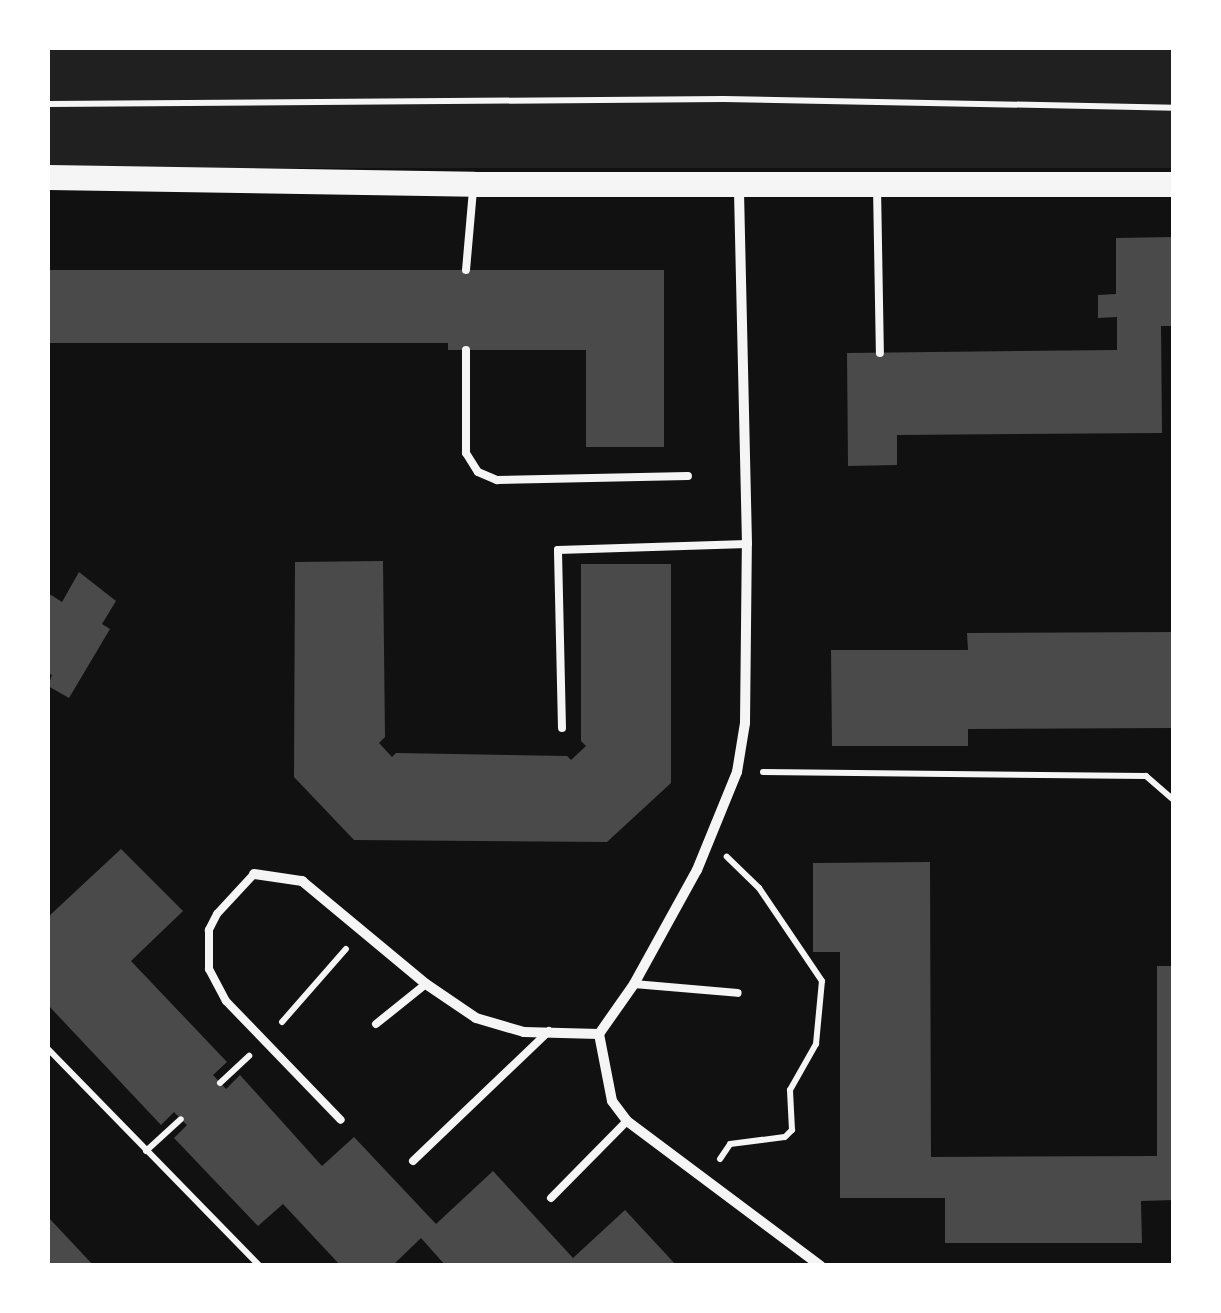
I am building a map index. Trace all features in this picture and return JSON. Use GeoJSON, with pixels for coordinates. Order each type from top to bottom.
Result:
{"type":"FeatureCollection","features":[{"type":"Feature","properties":{"kind":"main road"},"geometry":{"type":"LineString","coordinates":[[48,177],[474,184],[1174,184]]}},
{"type":"Feature","properties":{"kind":"street"},"geometry":{"type":"LineString","coordinates":[[740,183],[747,544],[744,723],[737,772],[710,845],[634,984],[600,1034],[612,1100],[626,1122],[820,1266]]}},
{"type":"Feature","properties":{"kind":"street"},"geometry":{"type":"LineString","coordinates":[[254,874],[302,882],[426,984],[476,1018],[505,1029],[600,1034]]}},
{"type":"Feature","properties":{"kind":"lane"},"geometry":{"type":"LineString","coordinates":[[877,182],[880,352]]}},
{"type":"Feature","properties":{"kind":"lane"},"geometry":{"type":"LineString","coordinates":[[466,270],[474,184]]}},
{"type":"Feature","properties":{"kind":"lane"},"geometry":{"type":"LineString","coordinates":[[466,350],[466,453],[478,472],[498,480],[688,476]]}},
{"type":"Feature","properties":{"kind":"lane"},"geometry":{"type":"LineString","coordinates":[[562,728],[558,550],[747,544]]}},
{"type":"Feature","properties":{"kind":"lane"},"geometry":{"type":"LineString","coordinates":[[254,874],[218,914],[206,954],[208,969],[226,1000],[341,1120]]}},
{"type":"Feature","properties":{"kind":"lane"},"geometry":{"type":"LineString","coordinates":[[376,1024],[426,984]]}},
{"type":"Feature","properties":{"kind":"lane"},"geometry":{"type":"LineString","coordinates":[[634,984],[738,993]]}},
{"type":"Feature","properties":{"kind":"lane"},"geometry":{"type":"LineString","coordinates":[[413,1161],[549,1031]]}},
{"type":"Feature","properties":{"kind":"lane"},"geometry":{"type":"LineString","coordinates":[[551,1198],[626,1122]]}},
{"type":"Feature","properties":{"kind":"path"},"geometry":{"type":"LineString","coordinates":[[48,104],[724,98],[1174,108]]}},
{"type":"Feature","properties":{"kind":"path"},"geometry":{"type":"LineString","coordinates":[[737,772],[1146,776],[1174,800]]}},
{"type":"Feature","properties":{"kind":"path"},"geometry":{"type":"LineString","coordinates":[[706,1180],[730,1144],[786,1137],[792,1130],[790,1090],[816,1044],[822,982],[745,871],[710,845]]}},
{"type":"Feature","properties":{"kind":"path"},"geometry":{"type":"LineString","coordinates":[[220,1083],[265,1041],[364,930]]}},
{"type":"Feature","properties":{"kind":"path"},"geometry":{"type":"LineString","coordinates":[[48,1049],[260,1266]]}},
{"type":"Feature","properties":{"kind":"path"},"geometry":{"type":"LineString","coordinates":[[146,1152],[181,1119]]}},
{"type":"Feature","properties":{"kind":"shaded area"},"geometry":{"type":"Polygon","coordinates":[[[48,48],[1173,48],[1173,168],[48,168],[48,48]]]}},
{"type":"Feature","properties":{"kind":"building"},"geometry":{"type":"Polygon","coordinates":[[[1174,237],[1174,326],[1161,326],[1162,433],[897,435],[897,465],[848,466],[847,353],[1117,350],[1117,317],[1098,318],[1098,295],[1116,294],[1116,238],[1174,237]]]}},
{"type":"Feature","properties":{"kind":"building"},"geometry":{"type":"Polygon","coordinates":[[[48,270],[664,270],[664,447],[586,447],[586,350],[448,350],[448,343],[48,343],[48,270]]]}},
{"type":"Feature","properties":{"kind":"building"},"geometry":{"type":"Polygon","coordinates":[[[383,561],[385,737],[379,743],[392,757],[396,753],[567,756],[571,760],[586,746],[581,741],[581,564],[671,564],[671,783],[607,842],[354,840],[294,777],[295,562],[383,561]]]}},
{"type":"Feature","properties":{"kind":"building"},"geometry":{"type":"Polygon","coordinates":[[[79,572],[116,601],[102,624],[110,629],[69,698],[48,686],[52,675],[48,673],[48,593],[62,602],[79,572]]]}},
{"type":"Feature","properties":{"kind":"building"},"geometry":{"type":"Polygon","coordinates":[[[1174,632],[1174,728],[968,729],[968,746],[832,746],[831,650],[968,650],[967,633],[1174,632]]]}},
{"type":"Feature","properties":{"kind":"building"},"geometry":{"type":"Polygon","coordinates":[[[121,849],[183,911],[131,961],[227,1062],[213,1075],[226,1089],[240,1075],[322,1166],[354,1137],[436,1224],[493,1171],[573,1258],[625,1210],[677,1266],[446,1266],[421,1238],[392,1266],[341,1266],[283,1204],[258,1226],[174,1138],[187,1125],[174,1112],[161,1125],[48,1005],[48,917],[121,849]]]}},
{"type":"Feature","properties":{"kind":"building"},"geometry":{"type":"Polygon","coordinates":[[[930,862],[931,1157],[1157,1156],[1157,966],[1174,966],[1174,1200],[1141,1201],[1142,1243],[945,1243],[945,1198],[840,1198],[840,952],[813,952],[813,863],[930,862]]]}},
{"type":"Feature","properties":{"kind":"building"},"geometry":{"type":"Polygon","coordinates":[[[48,1217],[94,1266],[48,1266],[48,1217]]]}}]}
